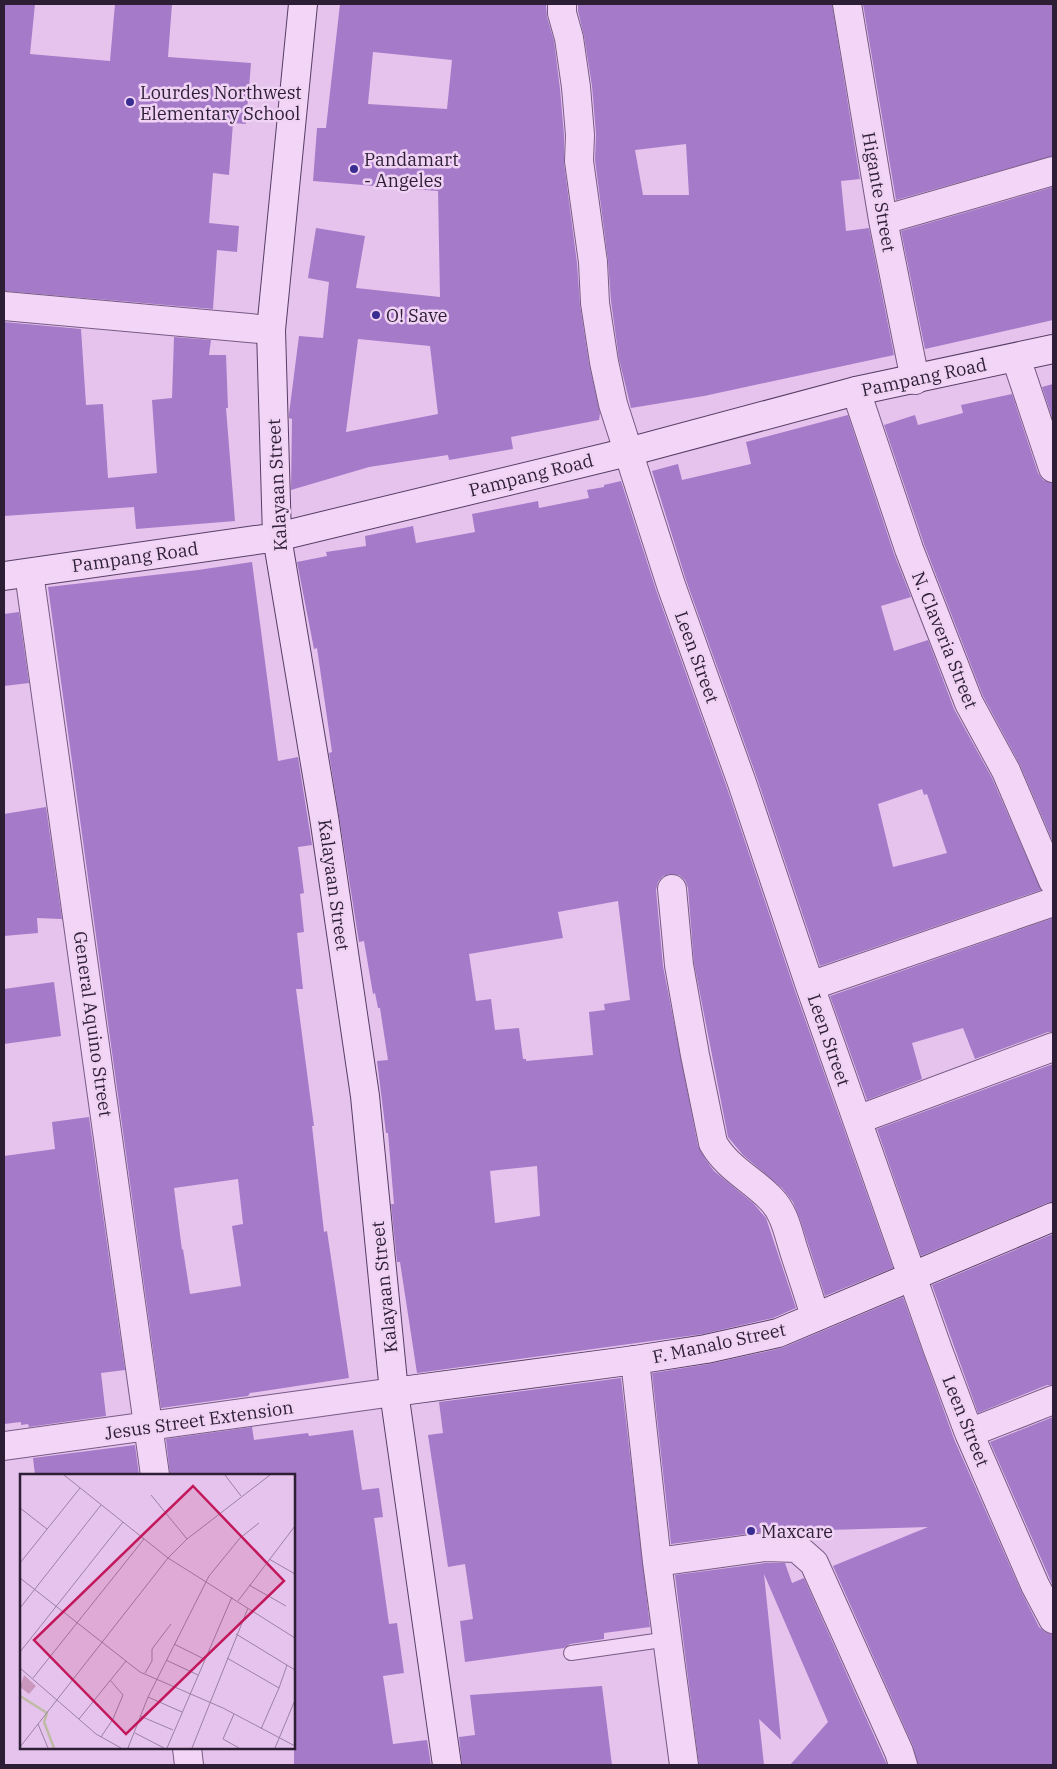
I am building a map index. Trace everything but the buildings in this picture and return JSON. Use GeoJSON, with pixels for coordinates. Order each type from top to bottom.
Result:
{"type":"FeatureCollection","features":[{"type":"Feature","properties":{"kind":"street","name":"Kalayaan Street"},"geometry":{"type":"LineString","coordinates":[[303,4],[271,330],[277,537],[324,817],[365,1096],[394,1392],[447,1765]]}},
{"type":"Feature","properties":{"kind":"street","name":"Leen Street"},"geometry":{"type":"LineString","coordinates":[[562,4],[562,12],[570,38],[576,87],[580,135],[579,160],[593,262],[595,303],[613,404],[671,585],[742,782],[810,986],[912,1276],[969,1433],[1044,1581],[1053,1619]]}},
{"type":"Feature","properties":{"kind":"street","name":"Higante Street"},"geometry":{"type":"LineString","coordinates":[[847,4],[883,220],[915,380]]}},
{"type":"Feature","properties":{"kind":"street"},"geometry":{"type":"LineString","coordinates":[[883,220],[1053,171]]}},
{"type":"Feature","properties":{"kind":"street"},"geometry":{"type":"LineString","coordinates":[[4,306],[271,330]]}},
{"type":"Feature","properties":{"kind":"street","name":"Pampang Road"},"geometry":{"type":"LineString","coordinates":[[17,574],[277,537],[628,452],[856,392],[1053,349]]}},
{"type":"Feature","properties":{"kind":"street"},"geometry":{"type":"LineString","coordinates":[[1016,358],[1053,468]]}},
{"type":"Feature","properties":{"kind":"street","name":"N. Claveria Street"},"geometry":{"type":"LineString","coordinates":[[856,392],[909,549],[969,703],[1006,771],[1053,881]]}},
{"type":"Feature","properties":{"kind":"street","name":"General Aquino Street"},"geometry":{"type":"LineString","coordinates":[[17,574],[149,1426],[154,1474]]}},
{"type":"Feature","properties":{"kind":"street"},"geometry":{"type":"LineString","coordinates":[[672,889],[679,965],[713,1143],[719,1154],[729,1164],[771,1199],[779,1209],[786,1225],[815,1317]]}},
{"type":"Feature","properties":{"kind":"street"},"geometry":{"type":"LineString","coordinates":[[810,986],[1053,902]]}},
{"type":"Feature","properties":{"kind":"street"},"geometry":{"type":"LineString","coordinates":[[857,1120],[1053,1047]]}},
{"type":"Feature","properties":{"kind":"street","name":"F. Manalo Street"},"geometry":{"type":"LineString","coordinates":[[394,1392],[635,1360],[706,1349],[778,1334],[1053,1217]]}},
{"type":"Feature","properties":{"kind":"street"},"geometry":{"type":"LineString","coordinates":[[635,1360],[657,1562],[669,1639],[684,1765]]}},
{"type":"Feature","properties":{"kind":"street","name":"Jesus Street Extension"},"geometry":{"type":"LineString","coordinates":[[4,1446],[394,1392]]}},
{"type":"Feature","properties":{"kind":"street"},"geometry":{"type":"LineString","coordinates":[[969,1433],[1053,1400]]}},
{"type":"Feature","properties":{"kind":"street"},"geometry":{"type":"LineString","coordinates":[[657,1562],[764,1547],[797,1548],[814,1563],[895,1743],[903,1765]]}},
{"type":"Feature","properties":{"kind":"street"},"geometry":{"type":"LineString","coordinates":[[187,1749],[189,1765]]}},
{"type":"Feature","properties":{"kind":"lane"},"geometry":{"type":"LineString","coordinates":[[571,1653],[669,1639]]}},
{"type":"Feature","properties":{"kind":"place","name":"Lourdes Northwest Elementary School"},"geometry":{"type":"Point","coordinates":[130,102]}},
{"type":"Feature","properties":{"kind":"place","name":"Pandamart - Angeles"},"geometry":{"type":"Point","coordinates":[354,169]}},
{"type":"Feature","properties":{"kind":"place","name":"O! Save"},"geometry":{"type":"Point","coordinates":[376,315]}},
{"type":"Feature","properties":{"kind":"place","name":"Maxcare"},"geometry":{"type":"Point","coordinates":[751,1531]}}]}
